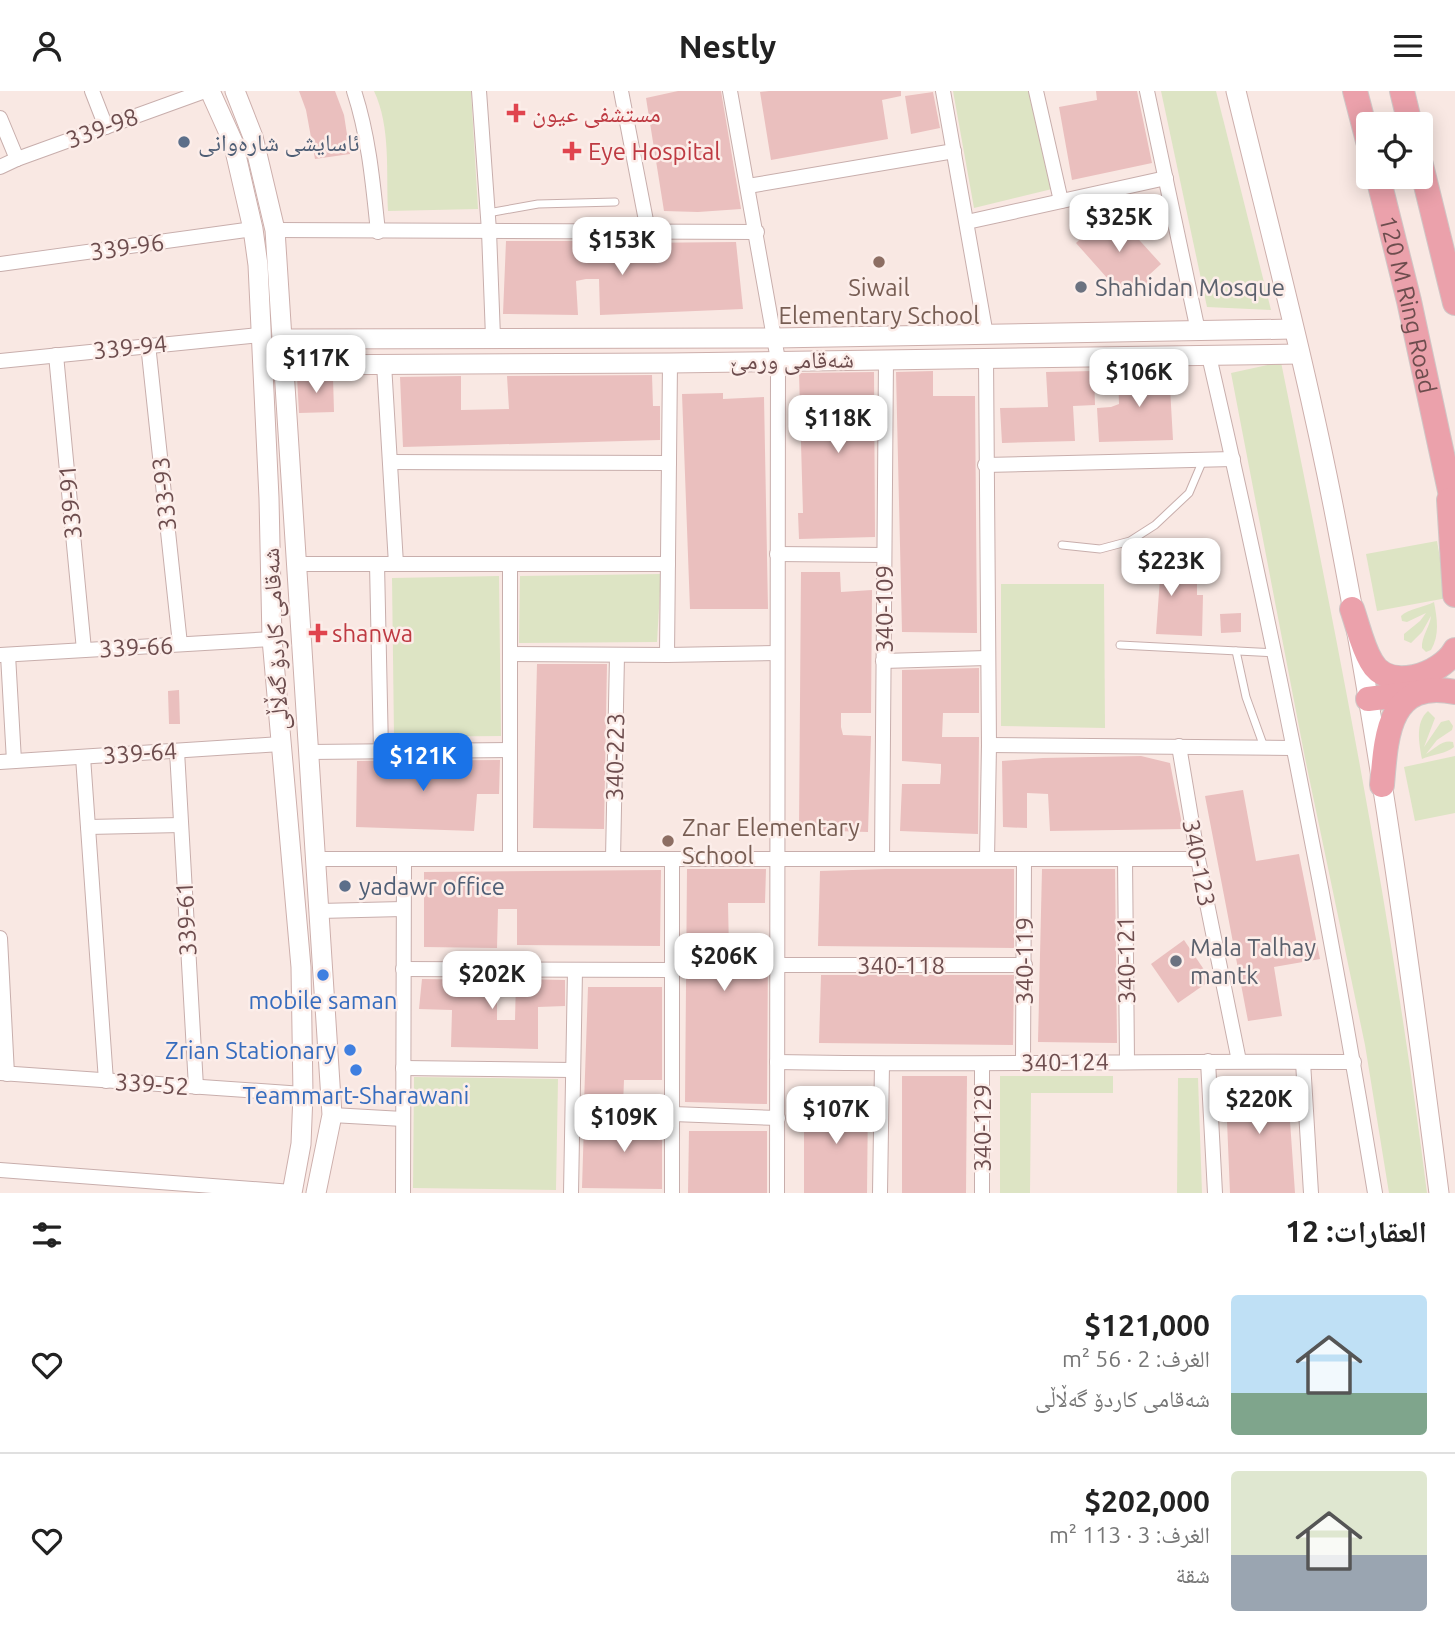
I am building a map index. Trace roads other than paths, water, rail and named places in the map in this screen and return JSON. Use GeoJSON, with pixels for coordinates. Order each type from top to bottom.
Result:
{"type":"FeatureCollection","features":[{"type":"Feature","properties":{"kind":"highway"},"geometry":{"type":"LineString","coordinates":[[1355,91],[1360,112]]}},
{"type":"Feature","properties":{"kind":"highway"},"geometry":{"type":"LineString","coordinates":[[1402,91],[1407,112]]}},
{"type":"Feature","properties":{"kind":"highway","name":"120 M Ring Road"},"geometry":{"type":"LineString","coordinates":[[1381,189],[1409,301],[1455,514]]}},
{"type":"Feature","properties":{"kind":"highway","name":"120 M Ring Road"},"geometry":{"type":"LineString","coordinates":[[1427,189],[1455,303]]}},
{"type":"Feature","properties":{"kind":"highway"},"geometry":{"type":"LineString","coordinates":[[1447,475],[1455,595]]}},
{"type":"Feature","properties":{"kind":"highway"},"geometry":{"type":"LineString","coordinates":[[1352,609],[1370,661],[1375,666],[1393,677],[1415,685],[1455,692]]}},
{"type":"Feature","properties":{"kind":"highway"},"geometry":{"type":"LineString","coordinates":[[1381,785],[1386,744],[1394,714],[1421,675],[1437,669],[1450,659],[1455,650]]}},
{"type":"Feature","properties":{"kind":"highway"},"geometry":{"type":"LineString","coordinates":[[1367,696],[1415,685]]}},
{"type":"Feature","properties":{"kind":"street"},"geometry":{"type":"LineString","coordinates":[[92,91],[106,127]]}},
{"type":"Feature","properties":{"kind":"street","name":"339-98"},"geometry":{"type":"LineString","coordinates":[[0,167],[208,91]]}},
{"type":"Feature","properties":{"kind":"street","name":"شەقامی کاردۆ گەڵاڵی"},"geometry":{"type":"LineString","coordinates":[[208,91],[233,142],[253,229],[258,265],[269,498],[272,639],[301,967],[303,1094],[301,1144],[292,1192]]}},
{"type":"Feature","properties":{"kind":"street","name":"شەقامی کاردۆ گەڵاڵی"},"geometry":{"type":"LineString","coordinates":[[235,91],[253,137],[275,230],[284,339],[295,564],[332,1115],[316,1193]]}},
{"type":"Feature","properties":{"kind":"street"},"geometry":{"type":"LineString","coordinates":[[354,91],[369,151],[378,232]]}},
{"type":"Feature","properties":{"kind":"street"},"geometry":{"type":"LineString","coordinates":[[479,91],[493,337]]}},
{"type":"Feature","properties":{"kind":"street"},"geometry":{"type":"LineString","coordinates":[[621,91],[648,230]]}},
{"type":"Feature","properties":{"kind":"street"},"geometry":{"type":"LineString","coordinates":[[730,91],[778,360],[777,1193]]}},
{"type":"Feature","properties":{"kind":"street"},"geometry":{"type":"LineString","coordinates":[[943,91],[986,335]]}},
{"type":"Feature","properties":{"kind":"street"},"geometry":{"type":"LineString","coordinates":[[1036,91],[1061,201]]}},
{"type":"Feature","properties":{"kind":"street"},"geometry":{"type":"LineString","coordinates":[[1147,91],[1198,331]]}},
{"type":"Feature","properties":{"kind":"street"},"geometry":{"type":"LineString","coordinates":[[1236,91],[1339,534],[1401,907],[1439,1193]]}},
{"type":"Feature","properties":{"kind":"street"},"geometry":{"type":"LineString","coordinates":[[0,118],[17,159]]}},
{"type":"Feature","properties":{"kind":"street"},"geometry":{"type":"LineString","coordinates":[[748,186],[954,151]]}},
{"type":"Feature","properties":{"kind":"street"},"geometry":{"type":"LineString","coordinates":[[967,222],[1166,179]]}},
{"type":"Feature","properties":{"kind":"street","name":"339-96"},"geometry":{"type":"LineString","coordinates":[[0,264],[253,229]]}},
{"type":"Feature","properties":{"kind":"street"},"geometry":{"type":"LineString","coordinates":[[275,230],[757,232]]}},
{"type":"Feature","properties":{"kind":"street","name":"شەقامی ورمێ"},"geometry":{"type":"LineString","coordinates":[[284,339],[775,338],[1293,329]]}},
{"type":"Feature","properties":{"kind":"street","name":"339-94"},"geometry":{"type":"LineString","coordinates":[[0,361],[148,344],[260,335]]}},
{"type":"Feature","properties":{"kind":"street","name":"333-93"},"geometry":{"type":"LineString","coordinates":[[148,344],[180,644]]}},
{"type":"Feature","properties":{"kind":"street","name":"شەقامی ورمێ"},"geometry":{"type":"LineString","coordinates":[[285,365],[670,363],[1299,354]]}},
{"type":"Feature","properties":{"kind":"street","name":"339-91"},"geometry":{"type":"LineString","coordinates":[[56,355],[84,650]]}},
{"type":"Feature","properties":{"kind":"street"},"geometry":{"type":"LineString","coordinates":[[1209,356],[1275,653],[1354,1062],[1375,1193]]}},
{"type":"Feature","properties":{"kind":"street"},"geometry":{"type":"LineString","coordinates":[[986,358],[989,745],[987,859]]}},
{"type":"Feature","properties":{"kind":"street","name":"340-109"},"geometry":{"type":"LineString","coordinates":[[882,859],[886,359]]}},
{"type":"Feature","properties":{"kind":"street"},"geometry":{"type":"LineString","coordinates":[[667,655],[670,363]]}},
{"type":"Feature","properties":{"kind":"street"},"geometry":{"type":"LineString","coordinates":[[384,364],[396,564]]}},
{"type":"Feature","properties":{"kind":"street"},"geometry":{"type":"LineString","coordinates":[[985,465],[1233,459]]}},
{"type":"Feature","properties":{"kind":"street"},"geometry":{"type":"LineString","coordinates":[[390,462],[669,463]]}},
{"type":"Feature","properties":{"kind":"street"},"geometry":{"type":"LineString","coordinates":[[269,498],[291,496]]}},
{"type":"Feature","properties":{"kind":"street"},"geometry":{"type":"LineString","coordinates":[[777,554],[884,555]]}},
{"type":"Feature","properties":{"kind":"street"},"geometry":{"type":"LineString","coordinates":[[295,564],[668,564]]}},
{"type":"Feature","properties":{"kind":"street"},"geometry":{"type":"LineString","coordinates":[[377,564],[382,751]]}},
{"type":"Feature","properties":{"kind":"street"},"geometry":{"type":"LineString","coordinates":[[510,564],[510,859]]}},
{"type":"Feature","properties":{"kind":"street","name":"339-66"},"geometry":{"type":"LineString","coordinates":[[4,655],[272,639]]}},
{"type":"Feature","properties":{"kind":"street"},"geometry":{"type":"LineString","coordinates":[[510,654],[777,653]]}},
{"type":"Feature","properties":{"kind":"street"},"geometry":{"type":"LineString","coordinates":[[4,655],[7,762]]}},
{"type":"Feature","properties":{"kind":"street","name":"340-223"},"geometry":{"type":"LineString","coordinates":[[613,859],[617,655]]}},
{"type":"Feature","properties":{"kind":"street"},"geometry":{"type":"LineString","coordinates":[[883,661],[987,658]]}},
{"type":"Feature","properties":{"kind":"street","name":"339-64"},"geometry":{"type":"LineString","coordinates":[[7,762],[281,744]]}},
{"type":"Feature","properties":{"kind":"street"},"geometry":{"type":"LineString","coordinates":[[989,745],[1292,748]]}},
{"type":"Feature","properties":{"kind":"street","name":"340-123"},"geometry":{"type":"LineString","coordinates":[[1179,746],[1198,859],[1239,1061]]}},
{"type":"Feature","properties":{"kind":"street"},"geometry":{"type":"LineString","coordinates":[[309,752],[510,750]]}},
{"type":"Feature","properties":{"kind":"street","name":"339-61"},"geometry":{"type":"LineString","coordinates":[[177,751],[196,1087]]}},
{"type":"Feature","properties":{"kind":"street"},"geometry":{"type":"LineString","coordinates":[[83,757],[106,1081]]}},
{"type":"Feature","properties":{"kind":"street"},"geometry":{"type":"LineString","coordinates":[[88,827],[181,825]]}},
{"type":"Feature","properties":{"kind":"street"},"geometry":{"type":"LineString","coordinates":[[316,859],[1198,859]]}},
{"type":"Feature","properties":{"kind":"street"},"geometry":{"type":"LineString","coordinates":[[672,859],[672,1193]]}},
{"type":"Feature","properties":{"kind":"street","name":"340-119"},"geometry":{"type":"LineString","coordinates":[[1023,1063],[1024,859]]}},
{"type":"Feature","properties":{"kind":"street","name":"340-121"},"geometry":{"type":"LineString","coordinates":[[1125,859],[1127,1061]]}},
{"type":"Feature","properties":{"kind":"street"},"geometry":{"type":"LineString","coordinates":[[403,1193],[404,860]]}},
{"type":"Feature","properties":{"kind":"street"},"geometry":{"type":"LineString","coordinates":[[319,911],[403,909]]}},
{"type":"Feature","properties":{"kind":"street"},"geometry":{"type":"LineString","coordinates":[[0,938],[4,1074]]}},
{"type":"Feature","properties":{"kind":"street","name":"340-118"},"geometry":{"type":"LineString","coordinates":[[776,965],[1025,965]]}},
{"type":"Feature","properties":{"kind":"street"},"geometry":{"type":"LineString","coordinates":[[403,969],[672,970]]}},
{"type":"Feature","properties":{"kind":"street"},"geometry":{"type":"LineString","coordinates":[[570,1193],[575,970]]}},
{"type":"Feature","properties":{"kind":"street"},"geometry":{"type":"LineString","coordinates":[[1208,1061],[1215,1193]]}},
{"type":"Feature","properties":{"kind":"street","name":"340-124"},"geometry":{"type":"LineString","coordinates":[[777,1062],[1354,1062]]}},
{"type":"Feature","properties":{"kind":"street"},"geometry":{"type":"LineString","coordinates":[[1303,1062],[1311,1193]]}},
{"type":"Feature","properties":{"kind":"street"},"geometry":{"type":"LineString","coordinates":[[880,1193],[881,1064]]}},
{"type":"Feature","properties":{"kind":"street","name":"340-129"},"geometry":{"type":"LineString","coordinates":[[982,1064],[982,1193]]}},
{"type":"Feature","properties":{"kind":"street"},"geometry":{"type":"LineString","coordinates":[[403,1068],[573,1070]]}},
{"type":"Feature","properties":{"kind":"street","name":"339-52"},"geometry":{"type":"LineString","coordinates":[[4,1074],[303,1094]]}},
{"type":"Feature","properties":{"kind":"street"},"geometry":{"type":"LineString","coordinates":[[673,1114],[778,1118]]}},
{"type":"Feature","properties":{"kind":"street"},"geometry":{"type":"LineString","coordinates":[[332,1115],[403,1119]]}},
{"type":"Feature","properties":{"kind":"street"},"geometry":{"type":"LineString","coordinates":[[0,1170],[292,1192]]}},
{"type":"Feature","properties":{"kind":"lane"},"geometry":{"type":"LineString","coordinates":[[487,213],[538,204],[615,202]]}},
{"type":"Feature","properties":{"kind":"lane"},"geometry":{"type":"LineString","coordinates":[[1062,545],[1100,549],[1130,541],[1147,530],[1189,493],[1203,460]]}},
{"type":"Feature","properties":{"kind":"lane"},"geometry":{"type":"LineString","coordinates":[[1120,645],[1275,653]]}},
{"type":"Feature","properties":{"kind":"lane"},"geometry":{"type":"LineString","coordinates":[[1236,651],[1246,697],[1265,747]]}},
{"type":"Feature","properties":{"kind":"place","name":"مستشفى عيون"},"geometry":{"type":"Point","coordinates":[516,113]}},
{"type":"Feature","properties":{"kind":"place","name":"ئاسایشی شارەوانی"},"geometry":{"type":"Point","coordinates":[184,142]}},
{"type":"Feature","properties":{"kind":"place","name":"Eye Hospital"},"geometry":{"type":"Point","coordinates":[572,151]}},
{"type":"Feature","properties":{"kind":"place","name":"Siwail Elementary School"},"geometry":{"type":"Point","coordinates":[879,262]}},
{"type":"Feature","properties":{"kind":"place","name":"Shahidan Mosque"},"geometry":{"type":"Point","coordinates":[1081,287]}},
{"type":"Feature","properties":{"kind":"place","name":"shanwa"},"geometry":{"type":"Point","coordinates":[318,633]}},
{"type":"Feature","properties":{"kind":"place","name":"Znar Elementary School"},"geometry":{"type":"Point","coordinates":[668,841]}},
{"type":"Feature","properties":{"kind":"place","name":"yadawr office"},"geometry":{"type":"Point","coordinates":[345,886]}},
{"type":"Feature","properties":{"kind":"place","name":"Mala Talhay mantk"},"geometry":{"type":"Point","coordinates":[1176,961]}},
{"type":"Feature","properties":{"kind":"place","name":"mobile saman"},"geometry":{"type":"Point","coordinates":[323,975]}},
{"type":"Feature","properties":{"kind":"place","name":"Zrian Stationary"},"geometry":{"type":"Point","coordinates":[350,1050]}},
{"type":"Feature","properties":{"kind":"place","name":"Teammart-Sharawani"},"geometry":{"type":"Point","coordinates":[356,1070]}}]}
